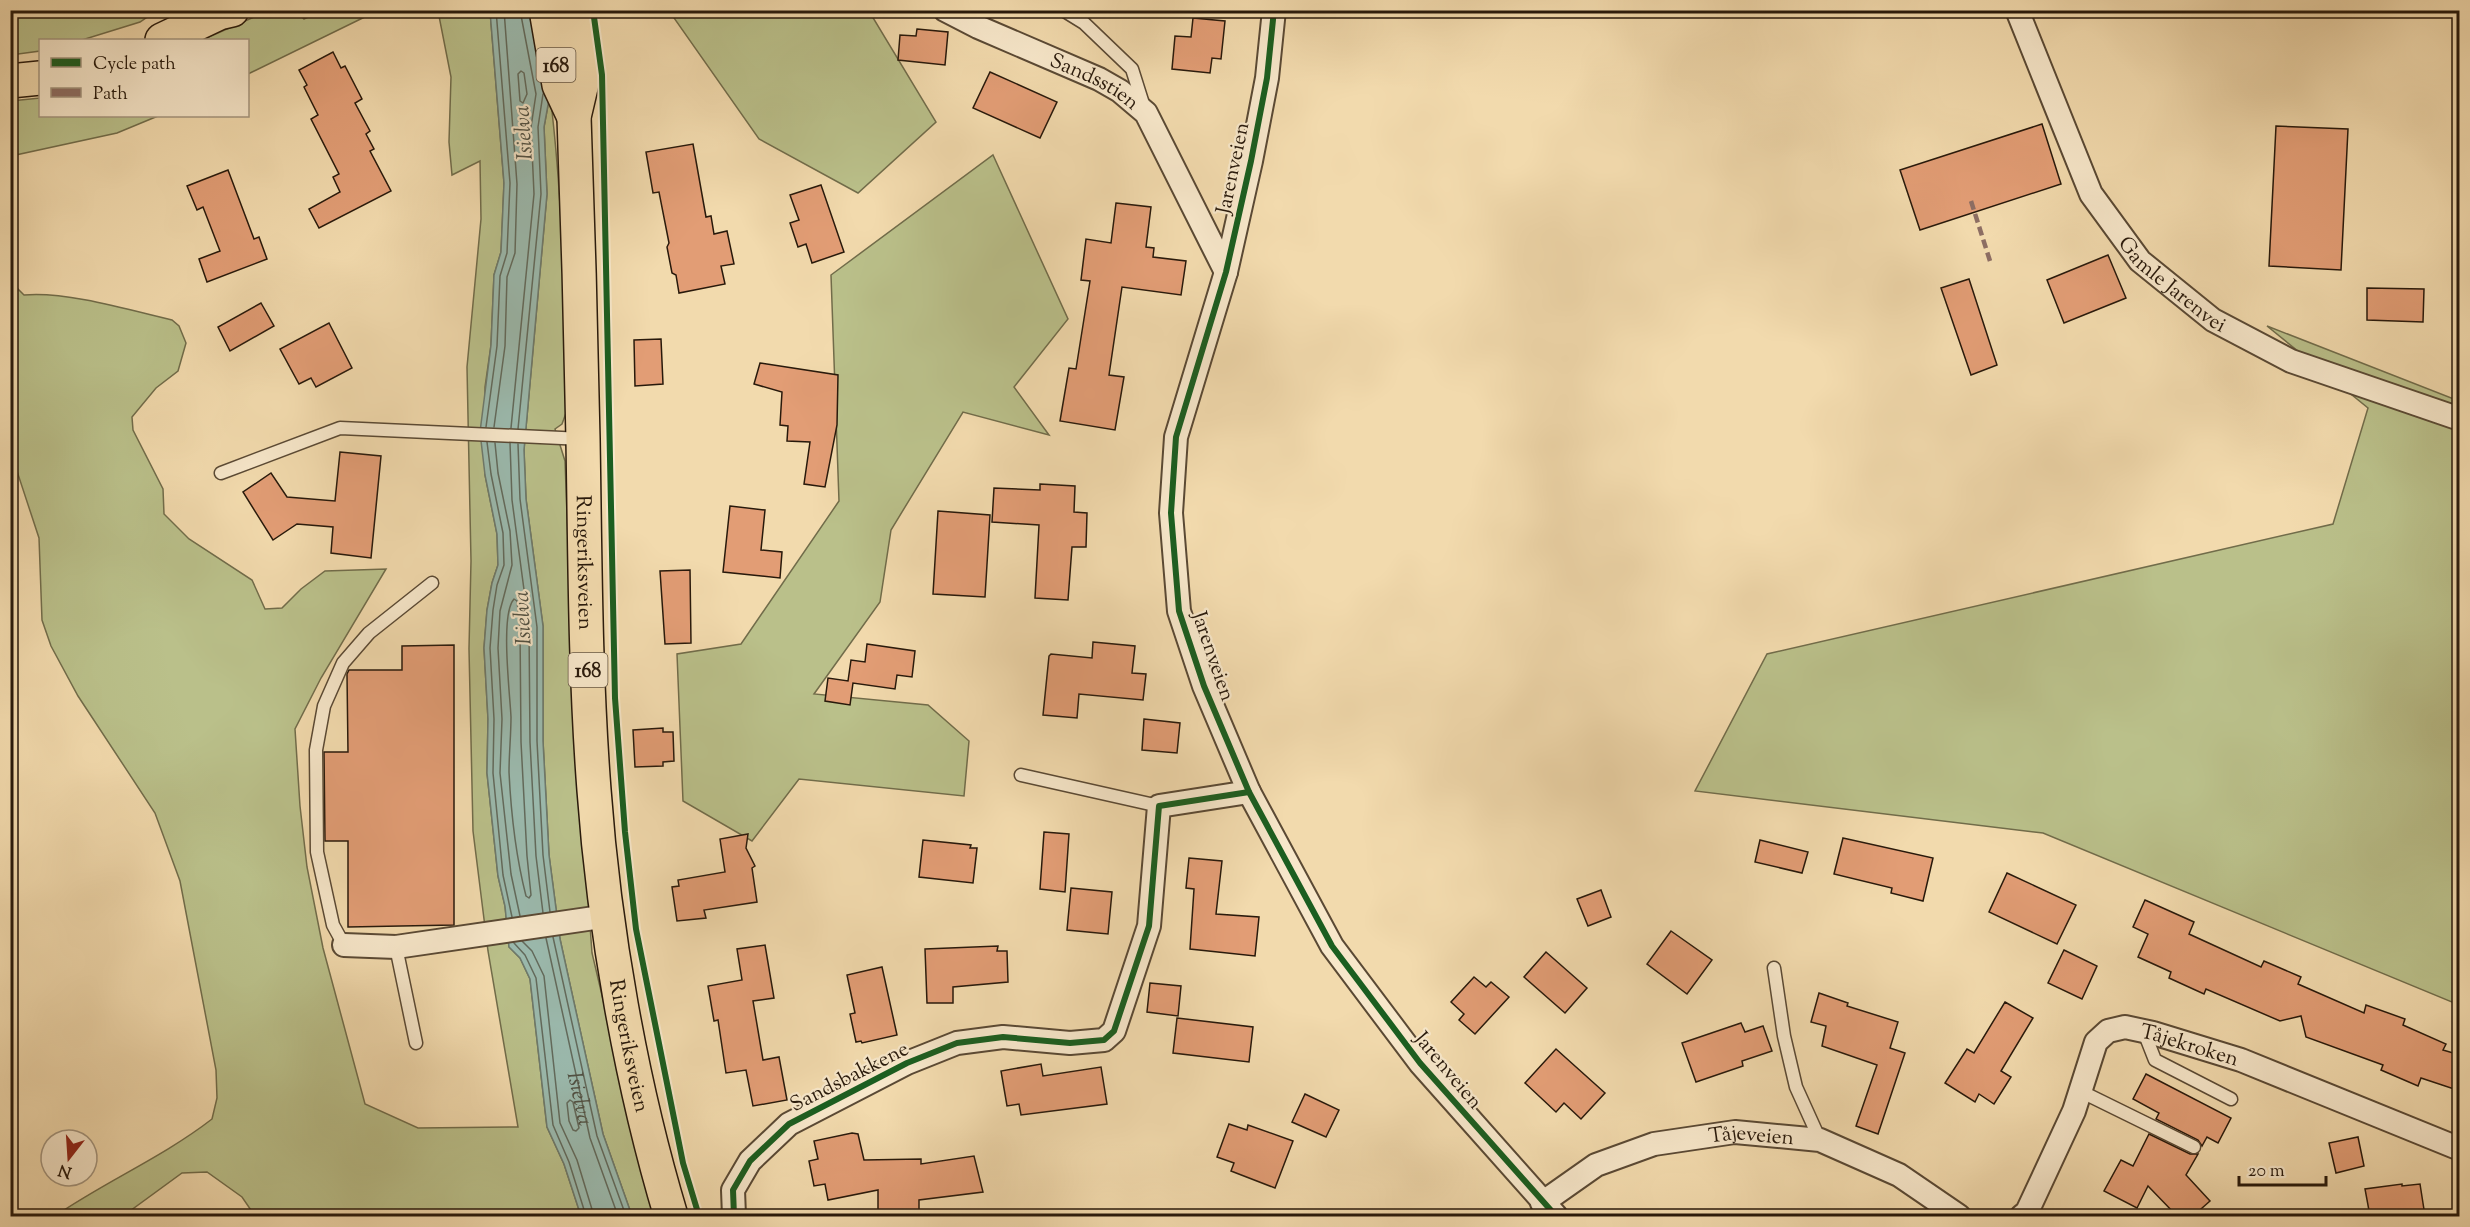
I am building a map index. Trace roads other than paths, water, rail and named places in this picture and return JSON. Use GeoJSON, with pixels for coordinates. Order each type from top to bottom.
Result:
{"type":"FeatureCollection","features":[{"type":"Feature","properties":{"kind":"main road","name":"Ringeriksveien"},"geometry":{"type":"LineString","coordinates":[[546,10],[560,85],[574,117]]}},
{"type":"Feature","properties":{"kind":"main road","name":"Ringeriksveien"},"geometry":{"type":"LineString","coordinates":[[574,10],[582,83],[574,117],[584,564],[594,792],[608,916],[635,1069],[655,1162],[671,1216]]}},
{"type":"Feature","properties":{"kind":"main road"},"geometry":{"type":"LineString","coordinates":[[164,39],[224,11]]}},
{"type":"Feature","properties":{"kind":"main road"},"geometry":{"type":"LineString","coordinates":[[10,81],[39,78]]}},
{"type":"Feature","properties":{"kind":"street","name":"Sandsstien"},"geometry":{"type":"LineString","coordinates":[[945,10],[978,27],[1100,79],[1120,91],[1146,113],[1226,272]]}},
{"type":"Feature","properties":{"kind":"street","name":"Jarenveien"},"geometry":{"type":"LineString","coordinates":[[1274,10],[1267,78],[1226,272],[1176,437],[1171,513],[1179,611],[1204,686],[1250,792],[1332,946],[1420,1063],[1549,1210]]}},
{"type":"Feature","properties":{"kind":"street","name":"Gamle Jarenvei"},"geometry":{"type":"LineString","coordinates":[[2017,10],[2091,194],[2140,261],[2213,320],[2291,361],[2460,419]]}},
{"type":"Feature","properties":{"kind":"street"},"geometry":{"type":"LineString","coordinates":[[1159,806],[1250,792]]}},
{"type":"Feature","properties":{"kind":"street","name":"Sandsbakkene"},"geometry":{"type":"LineString","coordinates":[[734,1216],[733,1191],[750,1161],[789,1124],[907,1063],[957,1043],[1003,1036],[1070,1043],[1104,1040],[1114,1032],[1149,926],[1159,806]]}},
{"type":"Feature","properties":{"kind":"street"},"geometry":{"type":"LineString","coordinates":[[345,945],[396,947],[608,916]]}},
{"type":"Feature","properties":{"kind":"street","name":"Tåjekroken"},"geometry":{"type":"LineString","coordinates":[[2022,1216],[2027,1212],[2074,1111],[2096,1042],[2108,1031],[2125,1028],[2241,1060],[2460,1149]]}},
{"type":"Feature","properties":{"kind":"street","name":"Tåjeveien"},"geometry":{"type":"LineString","coordinates":[[1549,1210],[1596,1165],[1654,1144],[1735,1132],[1820,1140],[1899,1175],[1959,1216]]}},
{"type":"Feature","properties":{"kind":"lane"},"geometry":{"type":"LineString","coordinates":[[1063,10],[1084,23],[1132,69],[1146,113]]}},
{"type":"Feature","properties":{"kind":"lane"},"geometry":{"type":"LineString","coordinates":[[221,473],[340,428],[583,439]]}},
{"type":"Feature","properties":{"kind":"lane"},"geometry":{"type":"LineString","coordinates":[[345,945],[333,925],[317,852],[316,750],[324,706],[343,663],[369,633],[432,583]]}},
{"type":"Feature","properties":{"kind":"lane"},"geometry":{"type":"LineString","coordinates":[[1021,775],[1159,806]]}},
{"type":"Feature","properties":{"kind":"lane"},"geometry":{"type":"LineString","coordinates":[[396,947],[416,1043]]}},
{"type":"Feature","properties":{"kind":"lane"},"geometry":{"type":"LineString","coordinates":[[1774,968],[1784,1036],[1796,1087],[1820,1140]]}},
{"type":"Feature","properties":{"kind":"lane"},"geometry":{"type":"LineString","coordinates":[[2144,1032],[2155,1060],[2231,1099]]}},
{"type":"Feature","properties":{"kind":"lane"},"geometry":{"type":"LineString","coordinates":[[2080,1091],[2194,1147]]}},
{"type":"Feature","properties":{"kind":"water","name":"Isielva"},"geometry":{"type":"Polygon","coordinates":[[[490,11],[533,11],[550,94],[544,127],[547,194],[524,450],[526,499],[543,626],[543,741],[549,855],[560,939],[603,1134],[632,1216],[581,1216],[564,1164],[547,1127],[530,979],[520,958],[509,947],[505,906],[498,876],[487,773],[488,719],[484,648],[487,610],[498,565],[497,534],[485,475],[480,432],[491,345],[494,275],[501,252],[504,183],[490,11]]]}}]}
